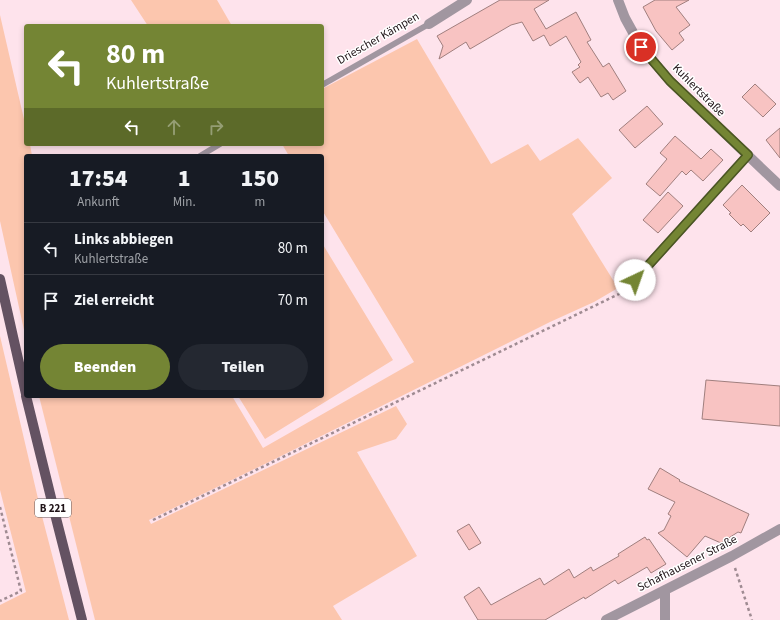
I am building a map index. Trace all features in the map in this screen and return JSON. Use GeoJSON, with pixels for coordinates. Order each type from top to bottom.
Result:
{"type":"FeatureCollection","features":[{"type":"Feature","properties":{"kind":"main road","name":"B 221"},"geometry":{"type":"LineString","coordinates":[[0,279],[24,386]]}},
{"type":"Feature","properties":{"kind":"main road","name":"B 221"},"geometry":{"type":"LineString","coordinates":[[27,398],[82,620]]}},
{"type":"Feature","properties":{"kind":"street","name":"Driescher Kämpen"},"geometry":{"type":"LineString","coordinates":[[429,24],[467,0]]}},
{"type":"Feature","properties":{"kind":"street","name":"Kuhlertstraße"},"geometry":{"type":"LineString","coordinates":[[618,0],[625,18],[641,47],[670,81],[780,186]]}},
{"type":"Feature","properties":{"kind":"street"},"geometry":{"type":"LineString","coordinates":[[635,280],[748,155]]}},
{"type":"Feature","properties":{"kind":"street","name":"Schafhausener Straße"},"geometry":{"type":"LineString","coordinates":[[606,620],[732,556],[780,529]]}},
{"type":"Feature","properties":{"kind":"street"},"geometry":{"type":"LineString","coordinates":[[665,590],[665,620]]}},
{"type":"Feature","properties":{"kind":"lane","name":"Driescher Kämpen"},"geometry":{"type":"LineString","coordinates":[[324,84],[429,24]]}},
{"type":"Feature","properties":{"kind":"lane"},"geometry":{"type":"LineString","coordinates":[[203,154],[217,146]]}},
{"type":"Feature","properties":{"kind":"path"},"geometry":{"type":"LineString","coordinates":[[153,520],[623,292],[635,280]]}},
{"type":"Feature","properties":{"kind":"path"},"geometry":{"type":"LineString","coordinates":[[0,507],[21,591],[0,601]]}},
{"type":"Feature","properties":{"kind":"path"},"geometry":{"type":"LineString","coordinates":[[732,556],[752,620]]}},
{"type":"Feature","properties":{"kind":"shaded area"},"geometry":{"type":"Polygon","coordinates":[[[131,0],[217,0],[231,24],[147,24],[131,0]]]}},
{"type":"Feature","properties":{"kind":"shaded area"},"geometry":{"type":"Polygon","coordinates":[[[0,15],[24,119],[24,146],[30,146],[32,154],[24,154],[24,330],[0,221],[0,15]]]}},
{"type":"Feature","properties":{"kind":"shaded area"},"geometry":{"type":"Polygon","coordinates":[[[417,39],[491,164],[528,144],[540,161],[578,138],[612,178],[572,214],[618,288],[594,302],[550,322],[149,520],[151,524],[396,406],[407,424],[396,439],[357,452],[417,556],[333,606],[342,620],[95,620],[40,398],[233,398],[263,448],[414,362],[324,213],[324,154],[288,154],[283,146],[324,146],[324,88],[417,39]]]}},
{"type":"Feature","properties":{"kind":"shaded area"},"geometry":{"type":"Polygon","coordinates":[[[324,246],[393,360],[265,439],[239,398],[324,398],[324,246]]]}},
{"type":"Feature","properties":{"kind":"shaded area"},"geometry":{"type":"Polygon","coordinates":[[[0,336],[43,520],[69,620],[0,620],[0,605],[26,592],[0,490],[0,336]]]}},
{"type":"Feature","properties":{"kind":"building"},"geometry":{"type":"Polygon","coordinates":[[[500,0],[549,0],[534,9],[546,29],[576,12],[591,40],[587,42],[603,67],[609,63],[626,91],[613,100],[608,93],[601,97],[588,77],[580,83],[572,72],[580,67],[578,65],[581,62],[566,36],[550,46],[544,35],[533,41],[522,22],[511,25],[470,49],[466,42],[439,59],[443,46],[437,36],[500,0]]]}},
{"type":"Feature","properties":{"kind":"building"},"geometry":{"type":"Polygon","coordinates":[[[655,0],[689,0],[676,7],[690,25],[679,33],[684,40],[672,50],[656,31],[643,7],[655,0]]]}},
{"type":"Feature","properties":{"kind":"building"},"geometry":{"type":"Polygon","coordinates":[[[755,84],[776,104],[763,117],[742,97],[755,84]]]}},
{"type":"Feature","properties":{"kind":"building"},"geometry":{"type":"Polygon","coordinates":[[[647,106],[663,124],[635,148],[619,130],[647,106]]]}},
{"type":"Feature","properties":{"kind":"building"},"geometry":{"type":"Polygon","coordinates":[[[780,128],[780,158],[766,140],[780,128]]]}},
{"type":"Feature","properties":{"kind":"building"},"geometry":{"type":"Polygon","coordinates":[[[675,136],[701,159],[711,149],[723,160],[703,181],[691,170],[686,175],[682,171],[660,196],[646,184],[667,159],[660,153],[675,136]]]}},
{"type":"Feature","properties":{"kind":"building"},"geometry":{"type":"Polygon","coordinates":[[[742,185],[770,213],[751,232],[743,224],[741,226],[729,214],[731,213],[723,205],[742,185]]]}},
{"type":"Feature","properties":{"kind":"building"},"geometry":{"type":"Polygon","coordinates":[[[668,192],[683,206],[658,233],[643,220],[668,192]]]}},
{"type":"Feature","properties":{"kind":"building"},"geometry":{"type":"Polygon","coordinates":[[[706,380],[780,386],[780,426],[702,419],[706,380]]]}},
{"type":"Feature","properties":{"kind":"building"},"geometry":{"type":"Polygon","coordinates":[[[660,468],[680,480],[679,481],[749,514],[741,533],[738,532],[721,543],[705,536],[687,557],[658,533],[664,530],[671,516],[668,514],[675,502],[648,489],[660,468]]]}},
{"type":"Feature","properties":{"kind":"building"},"geometry":{"type":"Polygon","coordinates":[[[469,524],[481,543],[469,550],[457,531],[469,524]]]}},
{"type":"Feature","properties":{"kind":"building"},"geometry":{"type":"Polygon","coordinates":[[[645,537],[647,540],[649,539],[666,564],[651,573],[647,567],[618,584],[615,580],[585,599],[584,597],[545,620],[478,620],[464,597],[479,587],[491,605],[540,578],[544,585],[569,569],[574,578],[591,567],[593,571],[619,556],[618,554],[645,537]]]}},
{"type":"Feature","properties":{"kind":"route"},"geometry":{"type":"LineString","coordinates":[[635,280],[748,155],[670,81],[641,47]]}}]}
